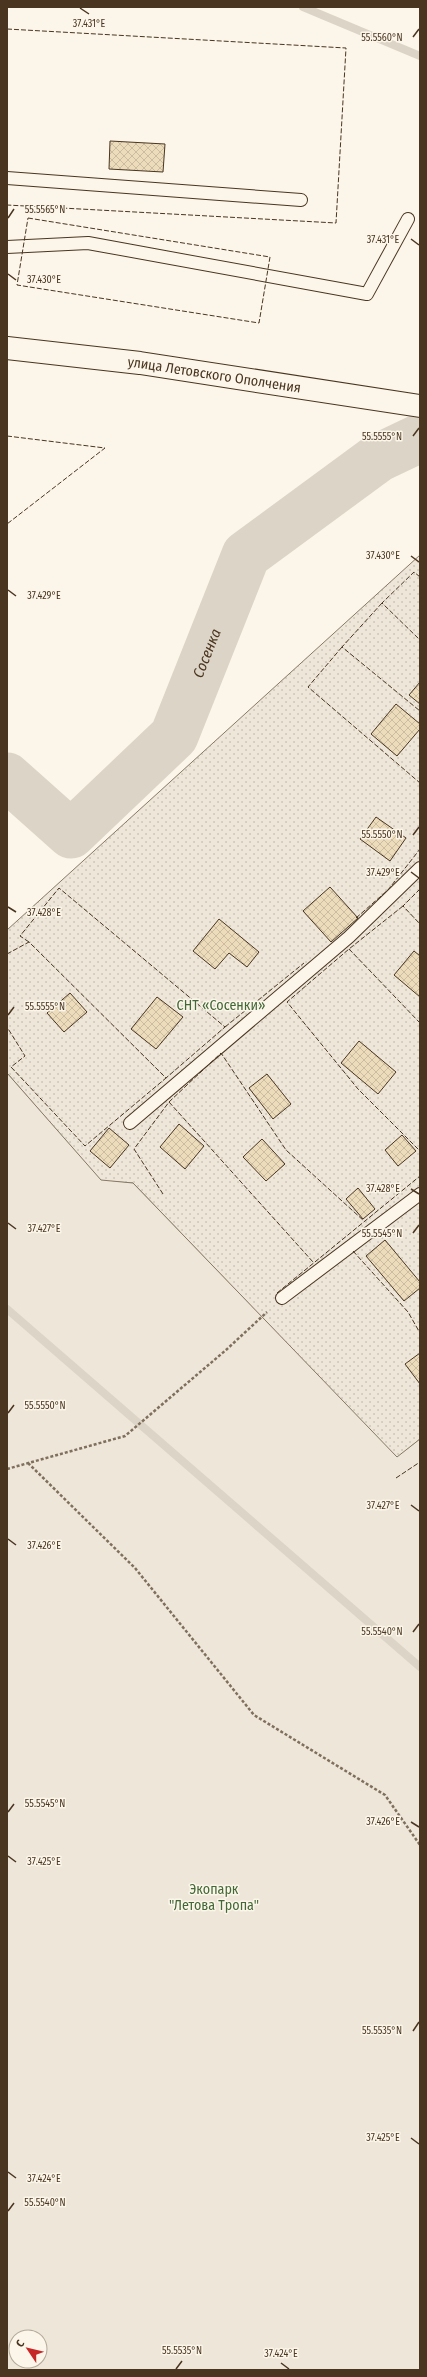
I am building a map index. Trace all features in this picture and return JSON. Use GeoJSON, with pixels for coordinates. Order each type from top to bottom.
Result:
{"type":"FeatureCollection","features":[{"type":"Feature","properties":{"kind":"main road","name":"улица Летовского Ополчения"},"geometry":{"type":"LineString","coordinates":[[7,348],[140,363],[420,406]]}},
{"type":"Feature","properties":{"kind":"lane"},"geometry":{"type":"LineString","coordinates":[[7,178],[301,200]]}},
{"type":"Feature","properties":{"kind":"lane"},"geometry":{"type":"LineString","coordinates":[[7,247],[88,243],[368,294],[408,219]]}},
{"type":"Feature","properties":{"kind":"lane"},"geometry":{"type":"LineString","coordinates":[[130,1123],[349,937],[420,868]]}},
{"type":"Feature","properties":{"kind":"lane"},"geometry":{"type":"LineString","coordinates":[[282,1298],[420,1194]]}},
{"type":"Feature","properties":{"kind":"path"},"geometry":{"type":"LineString","coordinates":[[7,1469],[125,1436],[226,1350],[282,1298]]}},
{"type":"Feature","properties":{"kind":"path"},"geometry":{"type":"LineString","coordinates":[[28,1463],[135,1568],[254,1714],[386,1795],[420,1845]]}},
{"type":"Feature","properties":{"kind":"green space","name":"СНТ «Сосенки»"},"geometry":{"type":"Polygon","coordinates":[[[420,555],[420,1439],[397,1458],[133,1183],[101,1181],[7,1073],[7,930],[420,555]]]}},
{"type":"Feature","properties":{"kind":"green space","name":"Экопарк \"Летова Тропа\""},"geometry":{"type":"Polygon","coordinates":[[[7,1073],[101,1180],[133,1183],[397,1457],[420,1439],[420,2370],[7,2370],[7,1073]]]}},
{"type":"Feature","properties":{"kind":"building"},"geometry":{"type":"Polygon","coordinates":[[[110,141],[165,144],[163,172],[109,169],[110,141]]]}},
{"type":"Feature","properties":{"kind":"building"},"geometry":{"type":"Polygon","coordinates":[[[420,682],[420,704],[409,695],[420,682]]]}},
{"type":"Feature","properties":{"kind":"building"},"geometry":{"type":"Polygon","coordinates":[[[396,704],[420,724],[420,729],[397,756],[371,734],[396,704]]]}},
{"type":"Feature","properties":{"kind":"building"},"geometry":{"type":"Polygon","coordinates":[[[376,817],[406,838],[390,861],[360,839],[376,817]]]}},
{"type":"Feature","properties":{"kind":"building"},"geometry":{"type":"Polygon","coordinates":[[[330,887],[358,918],[331,942],[303,911],[330,887]]]}},
{"type":"Feature","properties":{"kind":"building"},"geometry":{"type":"Polygon","coordinates":[[[219,919],[259,952],[247,967],[229,953],[215,969],[193,951],[219,919]]]}},
{"type":"Feature","properties":{"kind":"building"},"geometry":{"type":"Polygon","coordinates":[[[414,951],[420,956],[420,997],[394,975],[414,951]]]}},
{"type":"Feature","properties":{"kind":"building"},"geometry":{"type":"Polygon","coordinates":[[[70,993],[87,1012],[64,1032],[47,1013],[70,993]]]}},
{"type":"Feature","properties":{"kind":"building"},"geometry":{"type":"Polygon","coordinates":[[[157,997],[183,1017],[156,1049],[131,1029],[157,997]]]}},
{"type":"Feature","properties":{"kind":"building"},"geometry":{"type":"Polygon","coordinates":[[[359,1041],[396,1072],[378,1094],[341,1063],[359,1041]]]}},
{"type":"Feature","properties":{"kind":"building"},"geometry":{"type":"Polygon","coordinates":[[[267,1074],[291,1104],[273,1119],[249,1088],[267,1074]]]}},
{"type":"Feature","properties":{"kind":"building"},"geometry":{"type":"Polygon","coordinates":[[[179,1124],[204,1146],[185,1169],[160,1147],[179,1124]]]}},
{"type":"Feature","properties":{"kind":"building"},"geometry":{"type":"Polygon","coordinates":[[[109,1128],[129,1145],[110,1168],[90,1151],[109,1128]]]}},
{"type":"Feature","properties":{"kind":"building"},"geometry":{"type":"Polygon","coordinates":[[[402,1135],[416,1151],[398,1166],[385,1150],[402,1135]]]}},
{"type":"Feature","properties":{"kind":"building"},"geometry":{"type":"Polygon","coordinates":[[[262,1139],[285,1164],[266,1181],[243,1157],[262,1139]]]}},
{"type":"Feature","properties":{"kind":"building"},"geometry":{"type":"Polygon","coordinates":[[[358,1188],[375,1209],[363,1219],[346,1199],[358,1188]]]}},
{"type":"Feature","properties":{"kind":"building"},"geometry":{"type":"Polygon","coordinates":[[[385,1240],[420,1282],[420,1288],[404,1301],[366,1256],[385,1240]]]}},
{"type":"Feature","properties":{"kind":"building"},"geometry":{"type":"Polygon","coordinates":[[[420,1353],[420,1384],[405,1364],[420,1353]]]}},
{"type":"Feature","properties":{"kind":"waterway"},"geometry":{"type":"LineString","coordinates":[[303,7],[420,56]]}},
{"type":"Feature","properties":{"kind":"waterway","name":"Сосенка"},"geometry":{"type":"LineString","coordinates":[[7,777],[71,834],[174,736],[246,555],[378,458],[420,438]]}},
{"type":"Feature","properties":{"kind":"waterway"},"geometry":{"type":"LineString","coordinates":[[7,1309],[420,1667]]}},
{"type":"Feature","properties":{"kind":"fence"},"geometry":{"type":"LineString","coordinates":[[7,29],[346,48],[336,223],[7,205]]}},
{"type":"Feature","properties":{"kind":"fence"},"geometry":{"type":"LineString","coordinates":[[28,218],[270,257],[259,323],[17,285],[28,218]]}},
{"type":"Feature","properties":{"kind":"fence"},"geometry":{"type":"LineString","coordinates":[[7,436],[105,448],[7,524]]}},
{"type":"Feature","properties":{"kind":"fence"},"geometry":{"type":"LineString","coordinates":[[420,577],[414,572],[382,603],[420,640]]}},
{"type":"Feature","properties":{"kind":"fence"},"geometry":{"type":"LineString","coordinates":[[382,603],[342,647],[420,711]]}},
{"type":"Feature","properties":{"kind":"fence"},"geometry":{"type":"LineString","coordinates":[[342,647],[308,687],[420,783]]}},
{"type":"Feature","properties":{"kind":"fence"},"geometry":{"type":"LineString","coordinates":[[356,918],[388,890],[420,849]]}},
{"type":"Feature","properties":{"kind":"fence"},"geometry":{"type":"LineString","coordinates":[[29,942],[20,936],[59,888],[225,1027],[166,1078]]}},
{"type":"Feature","properties":{"kind":"fence"},"geometry":{"type":"LineString","coordinates":[[420,889],[403,906],[420,924]]}},
{"type":"Feature","properties":{"kind":"fence"},"geometry":{"type":"LineString","coordinates":[[403,906],[349,949],[287,1002],[358,1089],[420,1151]]}},
{"type":"Feature","properties":{"kind":"fence"},"geometry":{"type":"LineString","coordinates":[[7,954],[29,942],[166,1078],[85,1146],[11,1067],[25,1056],[7,1027]]}},
{"type":"Feature","properties":{"kind":"fence"},"geometry":{"type":"LineString","coordinates":[[349,949],[420,1023]]}},
{"type":"Feature","properties":{"kind":"fence"},"geometry":{"type":"LineString","coordinates":[[225,1027],[304,963]]}},
{"type":"Feature","properties":{"kind":"fence"},"geometry":{"type":"LineString","coordinates":[[163,1194],[134,1149],[169,1102],[221,1053],[286,1150],[364,1221]]}},
{"type":"Feature","properties":{"kind":"fence"},"geometry":{"type":"LineString","coordinates":[[169,1102],[313,1262]]}},
{"type":"Feature","properties":{"kind":"fence"},"geometry":{"type":"LineString","coordinates":[[277,1293],[420,1176]]}},
{"type":"Feature","properties":{"kind":"fence"},"geometry":{"type":"LineString","coordinates":[[353,1251],[408,1312],[420,1333]]}},
{"type":"Feature","properties":{"kind":"fence"},"geometry":{"type":"LineString","coordinates":[[396,1478],[420,1462]]}}]}
